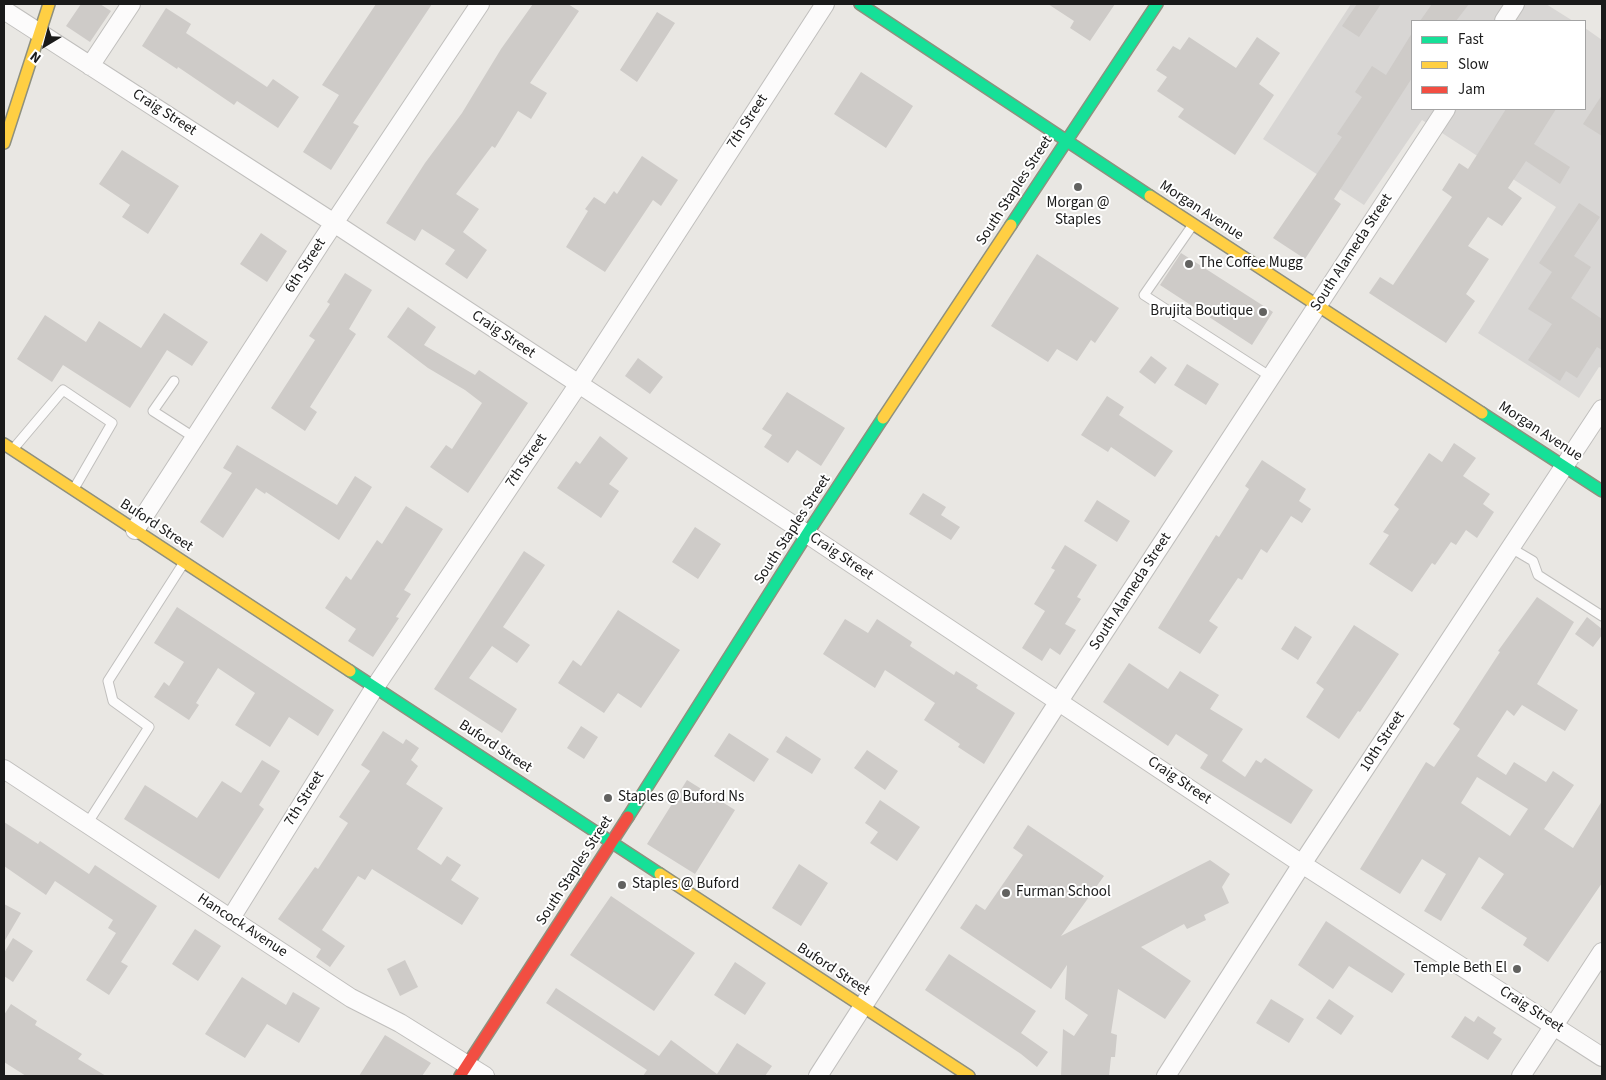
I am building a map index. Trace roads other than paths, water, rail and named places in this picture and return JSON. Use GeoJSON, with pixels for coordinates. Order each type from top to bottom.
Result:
{"type":"FeatureCollection","features":[{"type":"Feature","properties":{"kind":"main road"},"geometry":{"type":"LineString","coordinates":[[4,143],[49,4]]}},
{"type":"Feature","properties":{"kind":"main road","name":"Morgan Avenue"},"geometry":{"type":"LineString","coordinates":[[860,4],[1066,142],[1602,491]]}},
{"type":"Feature","properties":{"kind":"main road","name":"South Staples Street"},"geometry":{"type":"LineString","coordinates":[[463,1071],[612,843],[807,534],[1157,4]]}},
{"type":"Feature","properties":{"kind":"main road","name":"Buford Street"},"geometry":{"type":"LineString","coordinates":[[8,447],[969,1076]]}},
{"type":"Feature","properties":{"kind":"street"},"geometry":{"type":"LineString","coordinates":[[90,66],[132,4]]}},
{"type":"Feature","properties":{"kind":"street","name":"6th Street"},"geometry":{"type":"LineString","coordinates":[[135,530],[334,223],[480,4]]}},
{"type":"Feature","properties":{"kind":"street","name":"7th Street"},"geometry":{"type":"LineString","coordinates":[[231,918],[375,687],[578,385],[824,4]]}},
{"type":"Feature","properties":{"kind":"street"},"geometry":{"type":"LineString","coordinates":[[1505,20],[1515,4]]}},
{"type":"Feature","properties":{"kind":"street","name":"Craig Street"},"geometry":{"type":"LineString","coordinates":[[4,10],[334,223],[807,534],[1302,864],[1602,1057]]}},
{"type":"Feature","properties":{"kind":"street","name":"South Alameda Street"},"geometry":{"type":"LineString","coordinates":[[818,1076],[1059,701],[1445,110]]}},
{"type":"Feature","properties":{"kind":"street","name":"10th Street"},"geometry":{"type":"LineString","coordinates":[[1166,1076],[1302,864],[1602,409]]}},
{"type":"Feature","properties":{"kind":"street","name":"Hancock Avenue"},"geometry":{"type":"LineString","coordinates":[[4,769],[351,998],[400,1023],[463,1071],[484,1076]]}},
{"type":"Feature","properties":{"kind":"street"},"geometry":{"type":"LineString","coordinates":[[1521,1076],[1602,952]]}},
{"type":"Feature","properties":{"kind":"lane"},"geometry":{"type":"LineString","coordinates":[[1194,224],[1144,296],[1271,377]]}},
{"type":"Feature","properties":{"kind":"lane"},"geometry":{"type":"LineString","coordinates":[[174,381],[153,411],[195,438]]}},
{"type":"Feature","properties":{"kind":"lane"},"geometry":{"type":"LineString","coordinates":[[8,447],[64,390],[112,423],[74,490]]}},
{"type":"Feature","properties":{"kind":"lane"},"geometry":{"type":"LineString","coordinates":[[1511,548],[1533,561],[1538,575],[1602,616]]}},
{"type":"Feature","properties":{"kind":"lane"},"geometry":{"type":"LineString","coordinates":[[87,824],[149,727],[113,701],[108,681],[184,562]]}},
{"type":"Feature","properties":{"kind":"place","name":"Morgan @ Staples"},"geometry":{"type":"Point","coordinates":[1078,187]}},
{"type":"Feature","properties":{"kind":"place","name":"The Coffee Mugg"},"geometry":{"type":"Point","coordinates":[1189,264]}},
{"type":"Feature","properties":{"kind":"place","name":"Brujita Boutique"},"geometry":{"type":"Point","coordinates":[1263,312]}},
{"type":"Feature","properties":{"kind":"place","name":"Staples @ Buford Ns"},"geometry":{"type":"Point","coordinates":[608,798]}},
{"type":"Feature","properties":{"kind":"place","name":"Staples @ Buford"},"geometry":{"type":"Point","coordinates":[622,885]}},
{"type":"Feature","properties":{"kind":"place","name":"Furman School"},"geometry":{"type":"Point","coordinates":[1006,893]}},
{"type":"Feature","properties":{"kind":"place","name":"Temple Beth El"},"geometry":{"type":"Point","coordinates":[1517,969]}}]}
